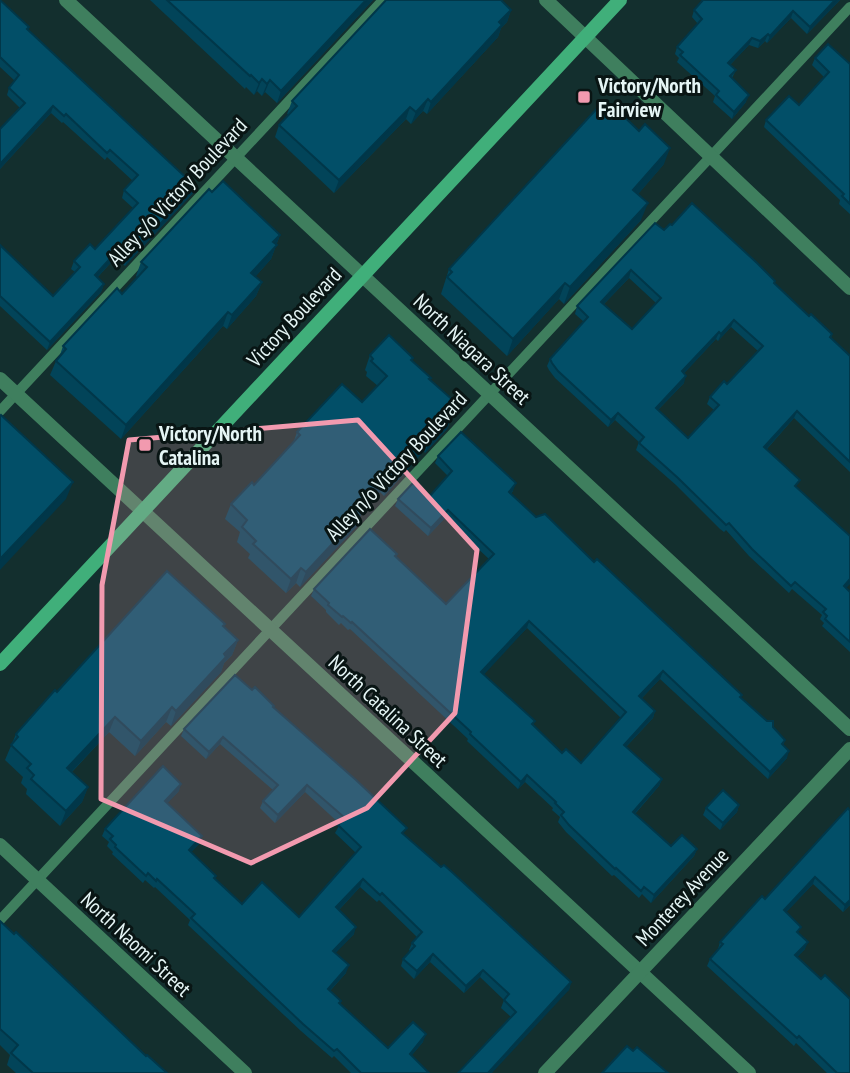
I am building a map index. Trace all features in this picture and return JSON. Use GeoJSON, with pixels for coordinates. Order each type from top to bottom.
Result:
{"type":"FeatureCollection","features":[{"type":"Feature","properties":{"kind":"main road","name":"Victory Boulevard"},"geometry":{"type":"LineString","coordinates":[[0,664],[620,0]]}},
{"type":"Feature","properties":{"kind":"street","name":"North Niagara Street"},"geometry":{"type":"LineString","coordinates":[[66,0],[850,729]]}},
{"type":"Feature","properties":{"kind":"street"},"geometry":{"type":"LineString","coordinates":[[546,0],[850,288]]}},
{"type":"Feature","properties":{"kind":"street","name":"North Catalina Street"},"geometry":{"type":"LineString","coordinates":[[0,379],[749,1073]]}},
{"type":"Feature","properties":{"kind":"street","name":"Monterey Avenue"},"geometry":{"type":"LineString","coordinates":[[545,1073],[850,749]]}},
{"type":"Feature","properties":{"kind":"street","name":"North Naomi Street"},"geometry":{"type":"LineString","coordinates":[[0,845],[245,1073]]}},
{"type":"Feature","properties":{"kind":"lane","name":"Alley s/o Victory Boulevard"},"geometry":{"type":"LineString","coordinates":[[0,411],[383,0]]}},
{"type":"Feature","properties":{"kind":"lane","name":"Alley n/o Victory Boulevard"},"geometry":{"type":"LineString","coordinates":[[0,920],[850,8]]}},
{"type":"Feature","properties":{"kind":"highlighted area"},"geometry":{"type":"Polygon","coordinates":[[[358,420],[477,550],[455,713],[367,808],[251,863],[101,799],[102,585],[129,440],[358,420]]]}},
{"type":"Feature","properties":{"kind":"building"},"geometry":{"type":"Polygon","coordinates":[[[0,0],[29,27],[27,29],[195,186],[128,259],[118,250],[95,275],[104,284],[50,342],[0,296],[0,245],[53,296],[80,267],[74,261],[90,244],[95,249],[138,203],[124,190],[138,175],[110,150],[107,153],[66,114],[64,116],[53,106],[0,164],[0,129],[25,103],[9,88],[19,75],[0,57],[0,0]]]}},
{"type":"Feature","properties":{"kind":"building"},"geometry":{"type":"Polygon","coordinates":[[[167,0],[366,0],[281,91],[270,80],[267,84],[262,79],[259,83],[250,76],[167,0]]]}},
{"type":"Feature","properties":{"kind":"building"},"geometry":{"type":"Polygon","coordinates":[[[386,0],[501,0],[511,10],[499,22],[502,25],[431,102],[428,99],[416,112],[410,107],[339,180],[279,125],[297,106],[292,101],[386,0]]]}},
{"type":"Feature","properties":{"kind":"building"},"geometry":{"type":"Polygon","coordinates":[[[703,0],[835,0],[810,27],[793,11],[770,36],[768,34],[760,41],[752,38],[728,63],[736,70],[730,76],[749,95],[734,112],[716,95],[719,91],[680,55],[683,52],[677,47],[702,19],[694,10],[703,0]]]}},
{"type":"Feature","properties":{"kind":"building"},"geometry":{"type":"Polygon","coordinates":[[[828,44],[850,64],[850,204],[842,196],[844,194],[766,120],[789,96],[799,105],[829,72],[815,58],[828,44]]]}},
{"type":"Feature","properties":{"kind":"building"},"geometry":{"type":"Polygon","coordinates":[[[603,102],[609,108],[612,105],[639,131],[645,124],[670,148],[633,190],[648,203],[570,287],[565,283],[513,339],[447,277],[452,272],[449,269],[603,102]]]}},
{"type":"Feature","properties":{"kind":"building"},"geometry":{"type":"Polygon","coordinates":[[[223,181],[280,235],[273,242],[277,245],[251,273],[262,282],[232,315],[228,312],[126,425],[56,361],[66,349],[63,346],[117,288],[122,294],[147,267],[141,262],[209,189],[212,192],[223,181]]]}},
{"type":"Feature","properties":{"kind":"building"},"geometry":{"type":"Polygon","coordinates":[[[692,203],[809,316],[811,314],[832,334],[830,337],[850,356],[850,462],[797,411],[764,447],[800,480],[795,486],[850,536],[850,579],[844,586],[850,592],[850,642],[825,619],[827,616],[823,612],[826,609],[795,582],[791,586],[729,523],[726,525],[639,443],[644,437],[618,413],[611,420],[558,371],[550,359],[588,317],[577,306],[655,223],[664,230],[692,203]],[[631,270],[601,302],[632,329],[661,298],[631,270]],[[734,320],[682,371],[686,376],[656,408],[688,438],[719,405],[710,397],[724,381],[727,384],[763,346],[734,320]]]}},
{"type":"Feature","properties":{"kind":"building"},"geometry":{"type":"Polygon","coordinates":[[[389,335],[413,358],[411,360],[431,378],[429,379],[455,402],[448,410],[453,414],[390,482],[385,477],[357,507],[362,512],[306,572],[301,568],[291,579],[253,544],[256,541],[242,527],[247,520],[231,504],[252,482],[254,485],[300,435],[297,432],[342,384],[362,402],[387,376],[371,361],[373,359],[370,355],[389,335]]]}},
{"type":"Feature","properties":{"kind":"building"},"geometry":{"type":"Polygon","coordinates":[[[0,416],[73,482],[0,559],[0,416]]]}},
{"type":"Feature","properties":{"kind":"building"},"geometry":{"type":"Polygon","coordinates":[[[461,432],[516,483],[509,492],[536,517],[545,514],[594,562],[597,559],[742,695],[740,697],[767,721],[773,721],[773,727],[785,740],[782,744],[789,751],[770,772],[663,671],[639,696],[655,711],[624,745],[662,779],[633,812],[671,846],[682,835],[697,849],[654,895],[644,887],[641,891],[615,869],[569,825],[556,802],[527,775],[521,782],[470,734],[471,732],[352,622],[328,605],[314,589],[370,529],[446,604],[494,554],[448,510],[431,528],[398,499],[413,483],[429,497],[452,471],[438,456],[461,432]],[[529,621],[481,672],[535,721],[532,724],[562,753],[566,749],[581,763],[626,712],[529,621]]]}},
{"type":"Feature","properties":{"kind":"building"},"geometry":{"type":"Polygon","coordinates":[[[167,571],[225,624],[223,626],[238,640],[224,654],[226,657],[176,711],[172,707],[141,741],[115,717],[67,768],[88,787],[66,811],[31,779],[34,775],[27,768],[31,764],[11,745],[18,737],[16,734],[55,690],[57,692],[167,571]]]}},
{"type":"Feature","properties":{"kind":"building"},"geometry":{"type":"Polygon","coordinates":[[[235,675],[252,690],[255,687],[273,707],[407,828],[402,833],[441,867],[444,865],[571,982],[488,1073],[458,1073],[516,1012],[504,1000],[509,994],[483,970],[466,986],[433,954],[417,971],[403,959],[415,946],[412,943],[422,932],[382,893],[380,895],[363,879],[336,907],[356,927],[333,951],[349,965],[328,989],[341,1001],[339,1003],[388,1048],[413,1022],[426,1034],[410,1054],[429,1073],[361,1073],[337,1049],[334,1051],[303,1024],[191,918],[195,914],[157,879],[156,881],[148,873],[146,876],[115,847],[110,839],[113,836],[105,829],[163,766],[181,784],[165,801],[202,836],[189,850],[242,904],[262,882],[299,917],[361,847],[338,825],[345,818],[307,785],[278,815],[263,801],[278,785],[223,737],[209,752],[184,729],[235,675]]]}},
{"type":"Feature","properties":{"kind":"building"},"geometry":{"type":"Polygon","coordinates":[[[723,790],[739,805],[723,823],[706,808],[723,790]]]}},
{"type":"Feature","properties":{"kind":"building"},"geometry":{"type":"Polygon","coordinates":[[[848,808],[850,900],[845,905],[815,877],[784,910],[801,927],[797,932],[808,942],[795,955],[821,979],[825,975],[850,999],[850,1073],[837,1073],[799,1036],[797,1038],[710,959],[723,944],[720,942],[762,896],[765,899],[848,808]]]}},
{"type":"Feature","properties":{"kind":"building"},"geometry":{"type":"Polygon","coordinates":[[[0,921],[14,934],[16,932],[167,1073],[33,1073],[11,1053],[18,1045],[0,1029],[0,921]]]}},
{"type":"Feature","properties":{"kind":"building"},"geometry":{"type":"Polygon","coordinates":[[[627,1046],[633,1051],[637,1047],[668,1073],[602,1073],[627,1046]]]}},
{"type":"Feature","properties":{"kind":"place","name":"Victory/North Fairview"},"geometry":{"type":"Point","coordinates":[584,97]}},
{"type":"Feature","properties":{"kind":"place","name":"Victory/North Catalina"},"geometry":{"type":"Point","coordinates":[145,445]}}]}
